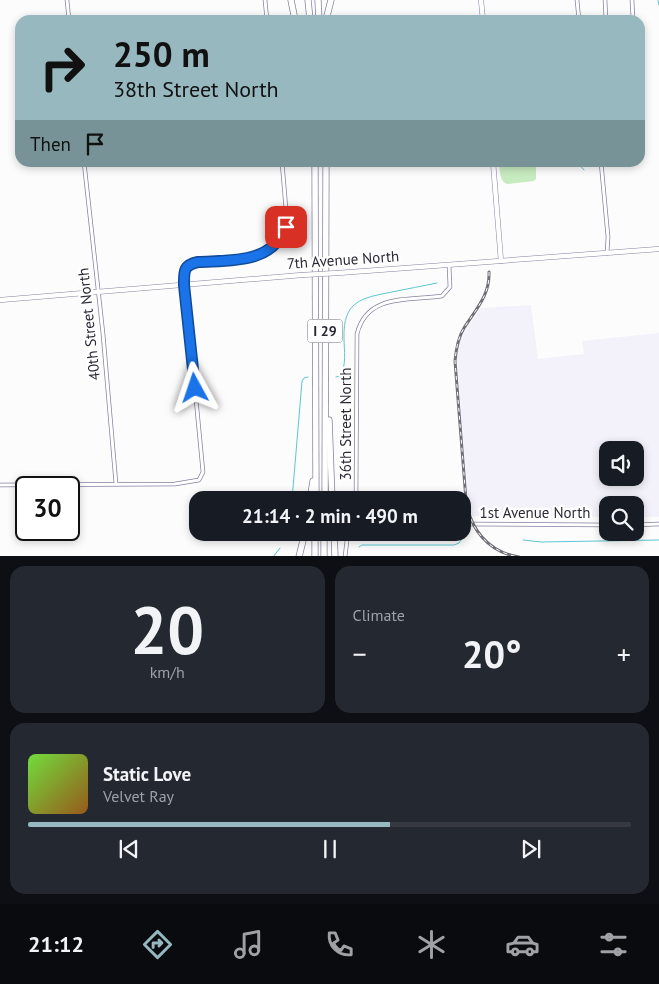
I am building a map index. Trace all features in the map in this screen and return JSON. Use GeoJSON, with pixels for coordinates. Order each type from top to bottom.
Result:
{"type":"FeatureCollection","features":[{"type":"Feature","properties":{"kind":"highway"},"geometry":{"type":"LineString","coordinates":[[291,0],[294,15]]}},
{"type":"Feature","properties":{"kind":"highway"},"geometry":{"type":"LineString","coordinates":[[308,0],[310,15]]}},
{"type":"Feature","properties":{"kind":"highway"},"geometry":{"type":"LineString","coordinates":[[318,0],[320,15]]}},
{"type":"Feature","properties":{"kind":"highway"},"geometry":{"type":"LineString","coordinates":[[327,15],[330,0]]}},
{"type":"Feature","properties":{"kind":"highway","name":"I 29"},"geometry":{"type":"LineString","coordinates":[[315,167],[316,491]]}},
{"type":"Feature","properties":{"kind":"highway","name":"I 29"},"geometry":{"type":"LineString","coordinates":[[325,491],[326,167]]}},
{"type":"Feature","properties":{"kind":"highway"},"geometry":{"type":"LineString","coordinates":[[325,364],[332,491]]}},
{"type":"Feature","properties":{"kind":"highway"},"geometry":{"type":"LineString","coordinates":[[311,491],[316,462]]}},
{"type":"Feature","properties":{"kind":"highway"},"geometry":{"type":"LineString","coordinates":[[299,556],[303,541]]}},
{"type":"Feature","properties":{"kind":"highway"},"geometry":{"type":"LineString","coordinates":[[315,556],[316,541]]}},
{"type":"Feature","properties":{"kind":"highway"},"geometry":{"type":"LineString","coordinates":[[324,541],[324,556]]}},
{"type":"Feature","properties":{"kind":"highway"},"geometry":{"type":"LineString","coordinates":[[334,541],[335,556]]}},
{"type":"Feature","properties":{"kind":"street"},"geometry":{"type":"LineString","coordinates":[[67,0],[68,15]]}},
{"type":"Feature","properties":{"kind":"street"},"geometry":{"type":"LineString","coordinates":[[265,0],[266,15]]}},
{"type":"Feature","properties":{"kind":"street"},"geometry":{"type":"LineString","coordinates":[[481,0],[482,15]]}},
{"type":"Feature","properties":{"kind":"street"},"geometry":{"type":"LineString","coordinates":[[578,0],[579,15]]}},
{"type":"Feature","properties":{"kind":"street"},"geometry":{"type":"LineString","coordinates":[[605,0],[606,15]]}},
{"type":"Feature","properties":{"kind":"street"},"geometry":{"type":"LineString","coordinates":[[632,0],[633,15]]}},
{"type":"Feature","properties":{"kind":"street","name":"40th Street North"},"geometry":{"type":"LineString","coordinates":[[84,167],[116,484]]}},
{"type":"Feature","properties":{"kind":"street"},"geometry":{"type":"LineString","coordinates":[[0,485],[175,484],[199,480],[203,472],[184,274],[190,264],[253,257],[268,251],[282,238],[287,220],[282,167]]}},
{"type":"Feature","properties":{"kind":"street"},"geometry":{"type":"LineString","coordinates":[[493,167],[501,261]]}},
{"type":"Feature","properties":{"kind":"street"},"geometry":{"type":"LineString","coordinates":[[601,167],[608,237],[607,253]]}},
{"type":"Feature","properties":{"kind":"street","name":"7th Avenue North"},"geometry":{"type":"LineString","coordinates":[[0,300],[659,249]]}},
{"type":"Feature","properties":{"kind":"street","name":"36th Street North"},"geometry":{"type":"LineString","coordinates":[[356,491],[357,334],[359,326],[366,314],[378,304],[442,296],[450,287],[449,265]]}},
{"type":"Feature","properties":{"kind":"street","name":"1st Avenue North"},"geometry":{"type":"LineString","coordinates":[[471,524],[599,525]]}},
{"type":"Feature","properties":{"kind":"street"},"geometry":{"type":"LineString","coordinates":[[644,524],[659,524]]}},
{"type":"Feature","properties":{"kind":"street"},"geometry":{"type":"LineString","coordinates":[[344,556],[346,541]]}},
{"type":"Feature","properties":{"kind":"shaded area"},"geometry":{"type":"Polygon","coordinates":[[[531,305],[538,359],[584,354],[582,341],[659,333],[659,517],[644,517],[644,496],[599,496],[599,517],[471,516],[471,491],[467,491],[457,358],[459,345],[465,331],[481,308],[531,305]]]}},
{"type":"Feature","properties":{"kind":"green space"},"geometry":{"type":"Polygon","coordinates":[[[499,167],[536,167],[536,179],[534,181],[507,184],[501,178],[499,167]]]}},
{"type":"Feature","properties":{"kind":"waterway"},"geometry":{"type":"LineString","coordinates":[[658,0],[659,5]]}},
{"type":"Feature","properties":{"kind":"waterway"},"geometry":{"type":"LineString","coordinates":[[336,377],[340,376],[344,367],[344,338],[347,316],[356,303],[371,297],[437,283]]}},
{"type":"Feature","properties":{"kind":"waterway"},"geometry":{"type":"LineString","coordinates":[[293,491],[302,381],[308,377]]}},
{"type":"Feature","properties":{"kind":"waterway"},"geometry":{"type":"LineString","coordinates":[[523,540],[541,542],[659,540]]}},
{"type":"Feature","properties":{"kind":"waterway"},"geometry":{"type":"LineString","coordinates":[[359,547],[362,545],[454,545],[460,541]]}},
{"type":"Feature","properties":{"kind":"waterway"},"geometry":{"type":"LineString","coordinates":[[274,556],[280,548]]}},
{"type":"Feature","properties":{"kind":"railway"},"geometry":{"type":"LineString","coordinates":[[489,272],[485,295],[460,336],[455,361],[466,500],[468,511],[482,538],[498,550],[515,556]]}},
{"type":"Feature","properties":{"kind":"route"},"geometry":{"type":"LineString","coordinates":[[195,388],[184,285],[186,267],[198,262],[260,256],[276,245],[282,238],[286,227]]}}]}
